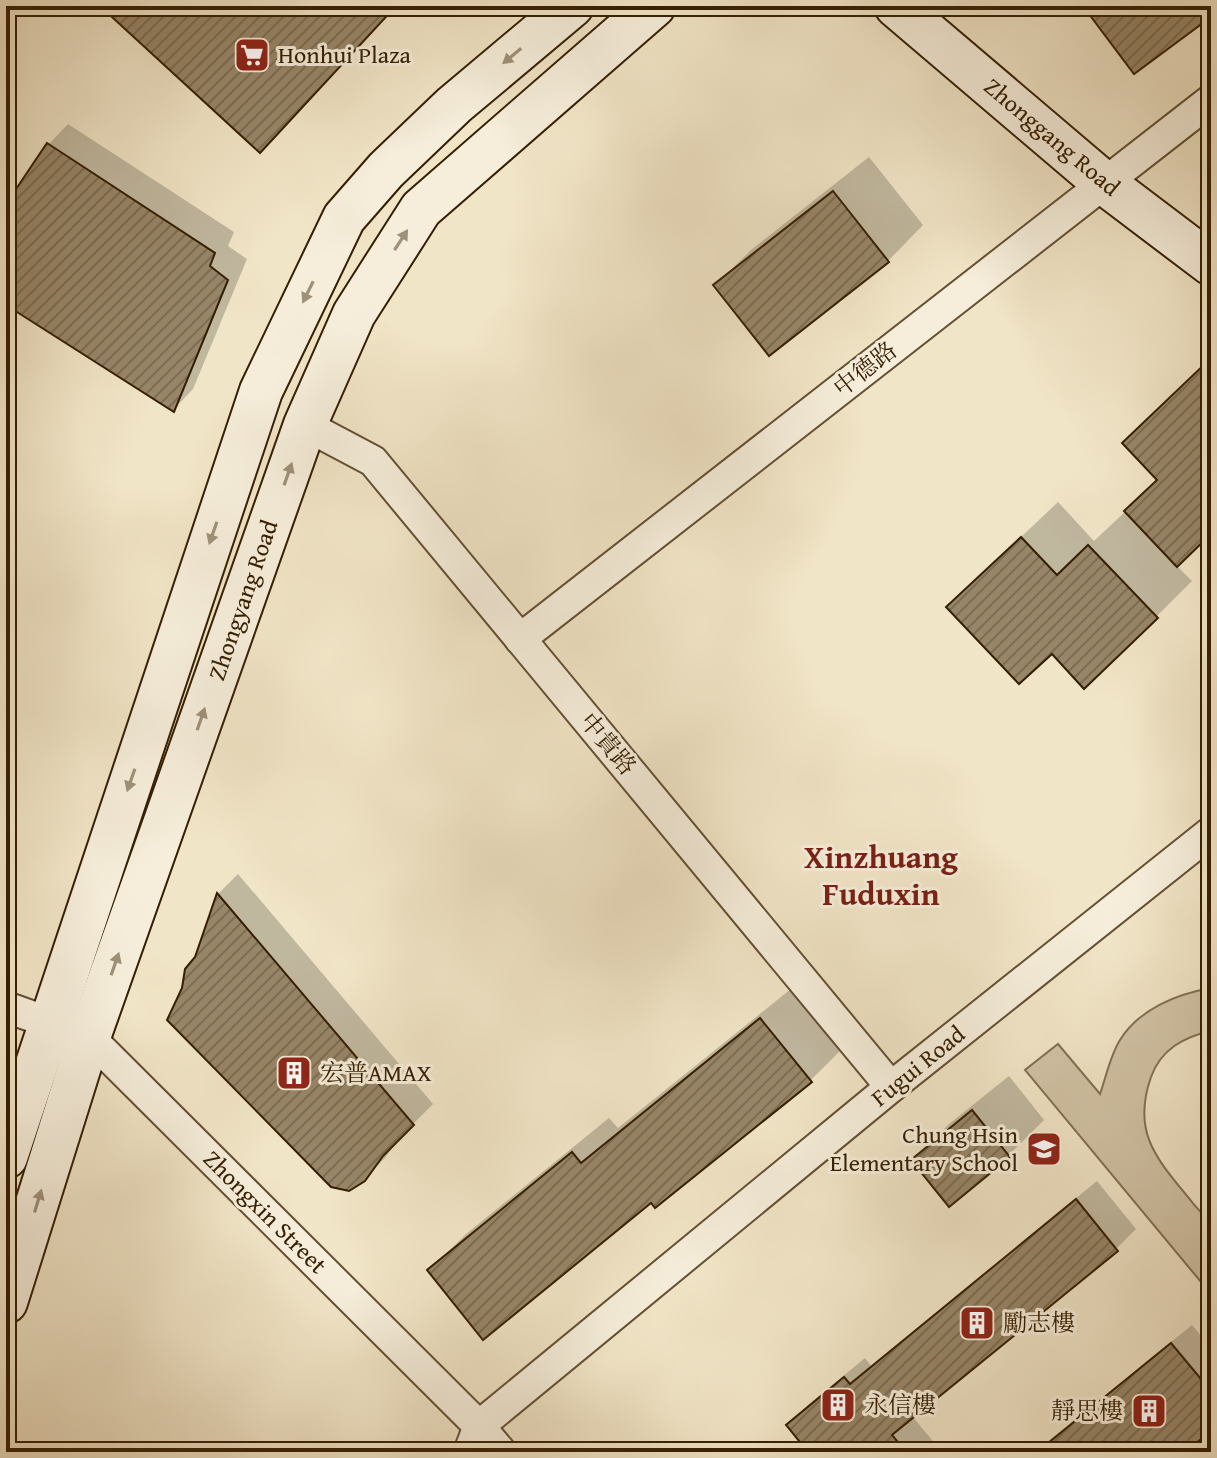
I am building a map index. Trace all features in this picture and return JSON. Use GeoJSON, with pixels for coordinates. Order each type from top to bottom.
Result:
{"type":"FeatureCollection","features":[{"type":"Feature","properties":{"kind":"street","name":"Zhongyang Road"},"geometry":{"type":"LineString","coordinates":[[6,1157],[261,391],[344,218],[386,170],[454,105],[572,6]]}},
{"type":"Feature","properties":{"kind":"street","name":"Zhongyang Road"},"geometry":{"type":"LineString","coordinates":[[6,1302],[89,1037],[305,425],[354,314],[421,209],[654,6]]}},
{"type":"Feature","properties":{"kind":"street","name":"Zhonggang Road"},"geometry":{"type":"LineString","coordinates":[[896,6],[1104,183],[1211,264]]}},
{"type":"Feature","properties":{"kind":"street","name":"中德路"},"geometry":{"type":"LineString","coordinates":[[520,639],[1211,100]]}},
{"type":"Feature","properties":{"kind":"street","name":"中貴路"},"geometry":{"type":"LineString","coordinates":[[305,425],[373,461],[891,1087]]}},
{"type":"Feature","properties":{"kind":"street","name":"Fugui Road"},"geometry":{"type":"LineString","coordinates":[[474,1439],[891,1087],[1211,832]]}},
{"type":"Feature","properties":{"kind":"street","name":"Zhongxin Street"},"geometry":{"type":"LineString","coordinates":[[6,1007],[89,1037],[474,1439],[501,1452]]}},
{"type":"Feature","properties":{"kind":"shaded area"},"geometry":{"type":"Polygon","coordinates":[[[1211,988],[1211,1031],[1183,1041],[1161,1059],[1151,1077],[1144,1115],[1146,1131],[1159,1159],[1211,1226],[1211,1294],[1025,1070],[1058,1044],[1100,1094],[1117,1046],[1137,1020],[1172,999],[1211,988]]]}},
{"type":"Feature","properties":{"kind":"building","name":"Honhui Plaza"},"geometry":{"type":"Polygon","coordinates":[[[100,6],[396,6],[260,153],[100,6]]]}},
{"type":"Feature","properties":{"kind":"building"},"geometry":{"type":"Polygon","coordinates":[[[1083,6],[1211,6],[1211,17],[1134,74],[1083,6]]]}},
{"type":"Feature","properties":{"kind":"building"},"geometry":{"type":"Polygon","coordinates":[[[47,143],[215,253],[210,266],[228,280],[174,412],[6,305],[6,204],[47,143]]]}},
{"type":"Feature","properties":{"kind":"building"},"geometry":{"type":"Polygon","coordinates":[[[833,191],[889,262],[769,356],[713,285],[833,191]]]}},
{"type":"Feature","properties":{"kind":"building"},"geometry":{"type":"Polygon","coordinates":[[[1211,358],[1211,534],[1177,567],[1124,511],[1157,480],[1122,443],[1211,358]]]}},
{"type":"Feature","properties":{"kind":"building"},"geometry":{"type":"Polygon","coordinates":[[[1021,537],[1057,575],[1088,545],[1158,618],[1084,689],[1052,654],[1019,684],[946,607],[1021,537]]]}},
{"type":"Feature","properties":{"kind":"building","name":"宏普AMAX"},"geometry":{"type":"Polygon","coordinates":[[[217,893],[414,1125],[383,1156],[365,1181],[349,1191],[331,1187],[167,1020],[182,988],[185,969],[195,957],[217,893]]]}},
{"type":"Feature","properties":{"kind":"building"},"geometry":{"type":"Polygon","coordinates":[[[760,1018],[812,1082],[655,1208],[651,1203],[483,1340],[427,1270],[572,1152],[581,1163],[760,1018]]]}},
{"type":"Feature","properties":{"kind":"building"},"geometry":{"type":"Polygon","coordinates":[[[972,1110],[1010,1157],[949,1207],[911,1160],[972,1110]]]}},
{"type":"Feature","properties":{"kind":"building","name":"勵志樓"},"geometry":{"type":"Polygon","coordinates":[[[1076,1199],[1118,1251],[892,1435],[906,1452],[808,1452],[786,1425],[844,1377],[850,1384],[1076,1199]]]}},
{"type":"Feature","properties":{"kind":"building","name":"靜思樓"},"geometry":{"type":"Polygon","coordinates":[[[1171,1343],[1211,1391],[1211,1431],[1185,1452],[1037,1452],[1171,1343]]]}},
{"type":"Feature","properties":{"kind":"place","name":"Honhui Plaza"},"geometry":{"type":"Point","coordinates":[252,55]}},
{"type":"Feature","properties":{"kind":"place","name":"宏普AMAX"},"geometry":{"type":"Point","coordinates":[294,1073]}},
{"type":"Feature","properties":{"kind":"place","name":"Chung Hsin Elementary School"},"geometry":{"type":"Point","coordinates":[1044,1149]}},
{"type":"Feature","properties":{"kind":"place","name":"勵志樓"},"geometry":{"type":"Point","coordinates":[977,1323]}},
{"type":"Feature","properties":{"kind":"place","name":"永信樓"},"geometry":{"type":"Point","coordinates":[838,1405]}},
{"type":"Feature","properties":{"kind":"place","name":"靜思樓"},"geometry":{"type":"Point","coordinates":[1149,1411]}},
{"type":"Feature","properties":{"kind":"district","name":"Xinzhuang Fuduxin"},"geometry":{"type":"Point","coordinates":[881,876]}}]}
